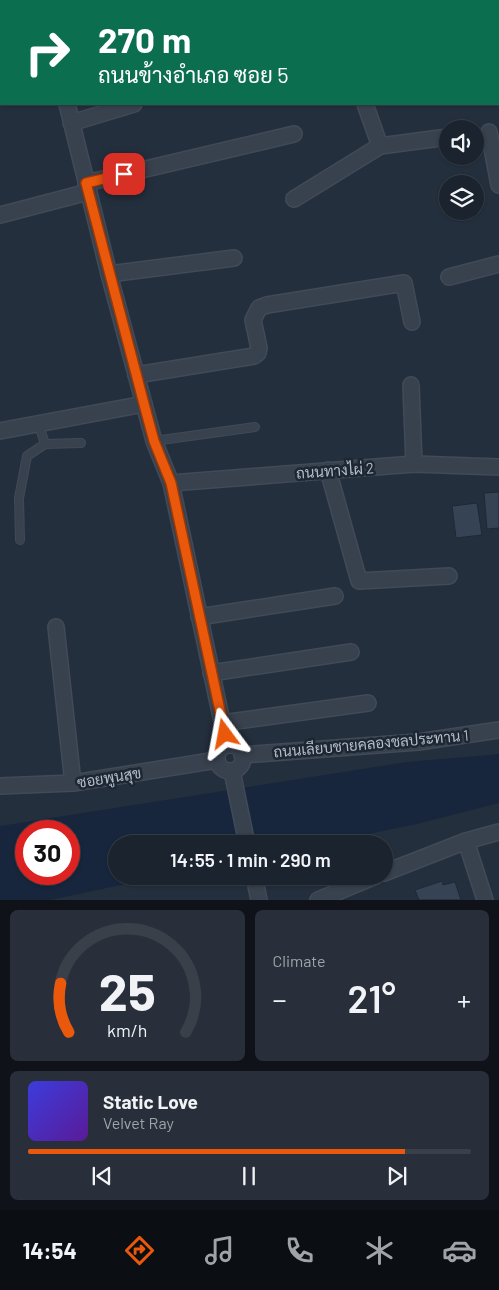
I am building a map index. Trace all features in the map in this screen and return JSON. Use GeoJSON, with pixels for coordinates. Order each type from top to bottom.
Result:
{"type":"FeatureCollection","features":[{"type":"Feature","properties":{"kind":"street"},"geometry":{"type":"LineString","coordinates":[[67,105],[109,274],[154,441],[171,483],[227,745]]}},
{"type":"Feature","properties":{"kind":"street"},"geometry":{"type":"LineString","coordinates":[[71,123],[131,105]]}},
{"type":"Feature","properties":{"kind":"street"},"geometry":{"type":"LineString","coordinates":[[365,105],[380,146]]}},
{"type":"Feature","properties":{"kind":"street"},"geometry":{"type":"LineString","coordinates":[[488,132],[499,185]]}},
{"type":"Feature","properties":{"kind":"street"},"geometry":{"type":"LineString","coordinates":[[0,215],[87,187],[294,134]]}},
{"type":"Feature","properties":{"kind":"street"},"geometry":{"type":"LineString","coordinates":[[294,199],[380,146],[439,138]]}},
{"type":"Feature","properties":{"kind":"street"},"geometry":{"type":"LineString","coordinates":[[109,274],[234,258]]}},
{"type":"Feature","properties":{"kind":"street"},"geometry":{"type":"LineString","coordinates":[[449,278],[499,264]]}},
{"type":"Feature","properties":{"kind":"street"},"geometry":{"type":"LineString","coordinates":[[136,375],[254,356],[258,353],[258,348],[253,320],[259,308],[267,305],[404,283],[412,322]]}},
{"type":"Feature","properties":{"kind":"street"},"geometry":{"type":"LineString","coordinates":[[411,385],[414,464]]}},
{"type":"Feature","properties":{"kind":"street"},"geometry":{"type":"LineString","coordinates":[[0,431],[144,404]]}},
{"type":"Feature","properties":{"kind":"street","name":"ถนนทางไผ่ 2"},"geometry":{"type":"LineString","coordinates":[[171,483],[414,464],[499,467]]}},
{"type":"Feature","properties":{"kind":"street"},"geometry":{"type":"LineString","coordinates":[[328,470],[359,581],[449,576]]}},
{"type":"Feature","properties":{"kind":"street"},"geometry":{"type":"LineString","coordinates":[[199,616],[335,596]]}},
{"type":"Feature","properties":{"kind":"street"},"geometry":{"type":"LineString","coordinates":[[56,627],[73,783]]}},
{"type":"Feature","properties":{"kind":"street"},"geometry":{"type":"LineString","coordinates":[[211,673],[351,652]]}},
{"type":"Feature","properties":{"kind":"street"},"geometry":{"type":"LineString","coordinates":[[222,723],[368,703]]}},
{"type":"Feature","properties":{"kind":"street","name":"ถนนเลียบชายคลองชลประทาน 1"},"geometry":{"type":"LineString","coordinates":[[242,755],[418,742],[499,730]]}},
{"type":"Feature","properties":{"kind":"street"},"geometry":{"type":"LineString","coordinates":[[233,775],[240,765],[242,755],[237,747],[227,745],[219,751],[217,760],[222,768],[233,775],[245,835]]}},
{"type":"Feature","properties":{"kind":"street","name":"ซอยพูนสุข"},"geometry":{"type":"LineString","coordinates":[[0,786],[73,783],[217,760]]}},
{"type":"Feature","properties":{"kind":"street"},"geometry":{"type":"LineString","coordinates":[[393,869],[466,841],[499,832]]}},
{"type":"Feature","properties":{"kind":"street"},"geometry":{"type":"LineString","coordinates":[[466,841],[485,900]]}},
{"type":"Feature","properties":{"kind":"street"},"geometry":{"type":"LineString","coordinates":[[256,885],[259,900]]}},
{"type":"Feature","properties":{"kind":"street"},"geometry":{"type":"LineString","coordinates":[[318,900],[354,885]]}},
{"type":"Feature","properties":{"kind":"lane"},"geometry":{"type":"LineString","coordinates":[[39,425],[45,444]]}},
{"type":"Feature","properties":{"kind":"lane"},"geometry":{"type":"LineString","coordinates":[[154,441],[254,428]]}},
{"type":"Feature","properties":{"kind":"lane"},"geometry":{"type":"LineString","coordinates":[[20,540],[19,498],[27,456],[45,444],[81,443]]}},
{"type":"Feature","properties":{"kind":"water"},"geometry":{"type":"Polygon","coordinates":[[[499,754],[499,803],[364,835],[108,835],[108,885],[121,885],[50,900],[0,900],[0,826],[15,824],[15,885],[80,885],[80,820],[38,820],[407,762],[499,754]]]}},
{"type":"Feature","properties":{"kind":"building"},"geometry":{"type":"Polygon","coordinates":[[[499,492],[499,528],[487,529],[484,493],[499,492]]]}},
{"type":"Feature","properties":{"kind":"building"},"geometry":{"type":"Polygon","coordinates":[[[477,503],[482,535],[456,538],[452,506],[477,503]]]}},
{"type":"Feature","properties":{"kind":"building"},"geometry":{"type":"Polygon","coordinates":[[[442,881],[443,885],[455,882],[461,900],[419,900],[415,890],[442,881]]]}},
{"type":"Feature","properties":{"kind":"route"},"geometry":{"type":"LineString","coordinates":[[124,174],[86,183],[154,441],[171,483],[225,734]]}}]}
